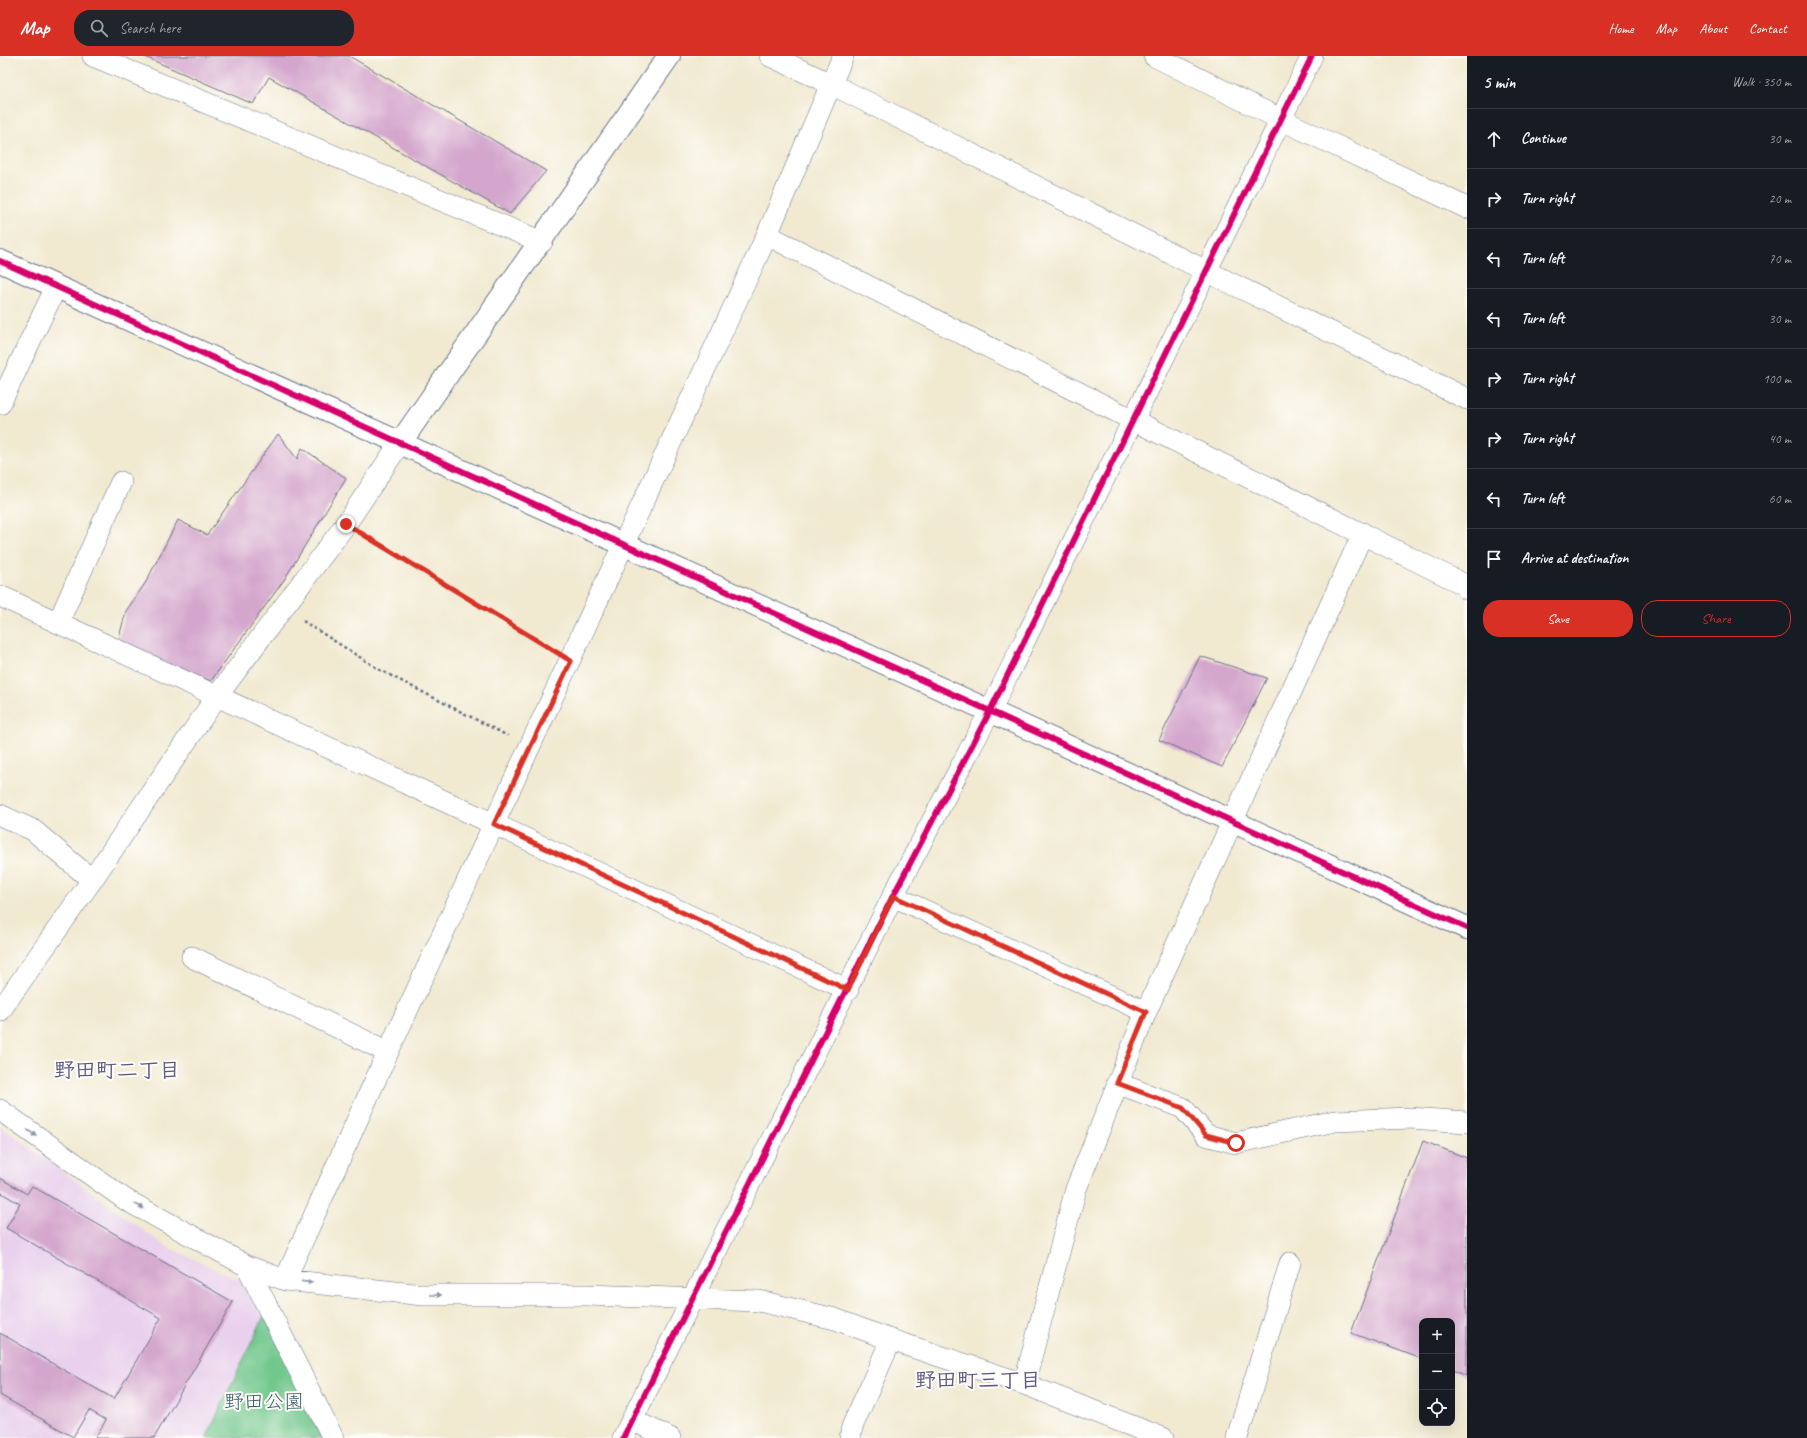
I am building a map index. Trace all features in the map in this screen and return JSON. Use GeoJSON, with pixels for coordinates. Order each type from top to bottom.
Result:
{"type":"FeatureCollection","features":[{"type":"Feature","properties":{"kind":"street"},"geometry":{"type":"LineString","coordinates":[[93,56],[542,242]]}},
{"type":"Feature","properties":{"kind":"street"},"geometry":{"type":"LineString","coordinates":[[0,1011],[92,880],[217,696],[346,524],[400,443],[542,242],[669,56]]}},
{"type":"Feature","properties":{"kind":"street"},"geometry":{"type":"LineString","coordinates":[[770,56],[831,84],[1467,399]]}},
{"type":"Feature","properties":{"kind":"street"},"geometry":{"type":"LineString","coordinates":[[285,1280],[388,1052],[571,661],[623,544],[767,234],[843,56]]}},
{"type":"Feature","properties":{"kind":"street"},"geometry":{"type":"LineString","coordinates":[[1154,56],[1280,119],[1467,208]]}},
{"type":"Feature","properties":{"kind":"street"},"geometry":{"type":"LineString","coordinates":[[670,1438],[628,1429],[848,990],[893,896],[990,711],[1312,56]]}},
{"type":"Feature","properties":{"kind":"street"},"geometry":{"type":"LineString","coordinates":[[767,234],[1133,420],[1363,533],[1465,585],[1467,589]]}},
{"type":"Feature","properties":{"kind":"street"},"geometry":{"type":"LineString","coordinates":[[0,261],[1467,928]]}},
{"type":"Feature","properties":{"kind":"street"},"geometry":{"type":"LineString","coordinates":[[0,404],[56,287]]}},
{"type":"Feature","properties":{"kind":"street"},"geometry":{"type":"LineString","coordinates":[[58,623],[120,482]]}},
{"type":"Feature","properties":{"kind":"street"},"geometry":{"type":"LineString","coordinates":[[1024,1384],[1076,1189],[1117,1083],[1146,1012],[1234,822],[1304,661],[1363,533]]}},
{"type":"Feature","properties":{"kind":"street"},"geometry":{"type":"LineString","coordinates":[[0,596],[494,824],[848,990]]}},
{"type":"Feature","properties":{"kind":"street"},"geometry":{"type":"LineString","coordinates":[[0,815],[33,830],[92,880]]}},
{"type":"Feature","properties":{"kind":"street"},"geometry":{"type":"LineString","coordinates":[[893,896],[1146,1012]]}},
{"type":"Feature","properties":{"kind":"street"},"geometry":{"type":"LineString","coordinates":[[192,957],[388,1052]]}},
{"type":"Feature","properties":{"kind":"street"},"geometry":{"type":"LineString","coordinates":[[1117,1083],[1183,1108],[1206,1135],[1236,1143],[1335,1121],[1410,1118],[1467,1122]]}},
{"type":"Feature","properties":{"kind":"street"},"geometry":{"type":"LineString","coordinates":[[0,1110],[126,1200],[248,1266],[285,1280],[423,1295],[586,1295],[759,1301],[835,1319],[891,1340],[1024,1384],[1152,1436]]}},
{"type":"Feature","properties":{"kind":"street"},"geometry":{"type":"LineString","coordinates":[[1237,1438],[1290,1263]]}},
{"type":"Feature","properties":{"kind":"street"},"geometry":{"type":"LineString","coordinates":[[248,1266],[333,1438]]}},
{"type":"Feature","properties":{"kind":"street"},"geometry":{"type":"LineString","coordinates":[[850,1438],[852,1427],[891,1340]]}},
{"type":"Feature","properties":{"kind":"path"},"geometry":{"type":"LineString","coordinates":[[346,524],[571,661]]}},
{"type":"Feature","properties":{"kind":"path"},"geometry":{"type":"LineString","coordinates":[[283,608],[380,670],[530,747]]}},
{"type":"Feature","properties":{"kind":"shaded area"},"geometry":{"type":"Polygon","coordinates":[[[0,1126],[165,1246],[240,1280],[264,1316],[206,1438],[0,1438],[0,1126]]]}},
{"type":"Feature","properties":{"kind":"green space","name":"野田公園"},"geometry":{"type":"Polygon","coordinates":[[[264,1316],[295,1376],[308,1414],[323,1438],[206,1438],[264,1316]]]}},
{"type":"Feature","properties":{"kind":"building"},"geometry":{"type":"Polygon","coordinates":[[[143,56],[349,56],[546,171],[510,214],[269,77],[253,104],[143,56]]]}},
{"type":"Feature","properties":{"kind":"building"},"geometry":{"type":"Polygon","coordinates":[[[278,434],[297,459],[302,448],[346,478],[284,580],[211,681],[117,645],[126,611],[146,582],[178,520],[207,535],[278,434]]]}},
{"type":"Feature","properties":{"kind":"building"},"geometry":{"type":"Polygon","coordinates":[[[1200,656],[1267,678],[1222,767],[1159,740],[1200,656]]]}},
{"type":"Feature","properties":{"kind":"building"},"geometry":{"type":"Polygon","coordinates":[[[1423,1141],[1467,1158],[1467,1376],[1455,1371],[1455,1318],[1419,1318],[1419,1358],[1351,1333],[1423,1141]]]}},
{"type":"Feature","properties":{"kind":"building"},"geometry":{"type":"Polygon","coordinates":[[[0,1178],[27,1194],[32,1186],[233,1302],[154,1438],[95,1438],[106,1420],[89,1410],[73,1437],[0,1395],[0,1333],[114,1399],[161,1318],[6,1228],[20,1204],[0,1192],[0,1178]]]}},
{"type":"Feature","properties":{"kind":"cycle path"},"geometry":{"type":"LineString","coordinates":[[623,1438],[893,896],[990,711],[1312,56]]}},
{"type":"Feature","properties":{"kind":"cycle path"},"geometry":{"type":"LineString","coordinates":[[0,261],[1467,928]]}},
{"type":"Feature","properties":{"kind":"district","name":"野田町二丁目"},"geometry":{"type":"Point","coordinates":[117,1070]}},
{"type":"Feature","properties":{"kind":"district","name":"野田町三丁目"},"geometry":{"type":"Point","coordinates":[978,1380]}},
{"type":"Feature","properties":{"kind":"route"},"geometry":{"type":"LineString","coordinates":[[346,524],[571,661],[494,824],[848,990],[893,896],[1146,1012],[1117,1083],[1183,1108],[1206,1135],[1236,1143]]}}]}
